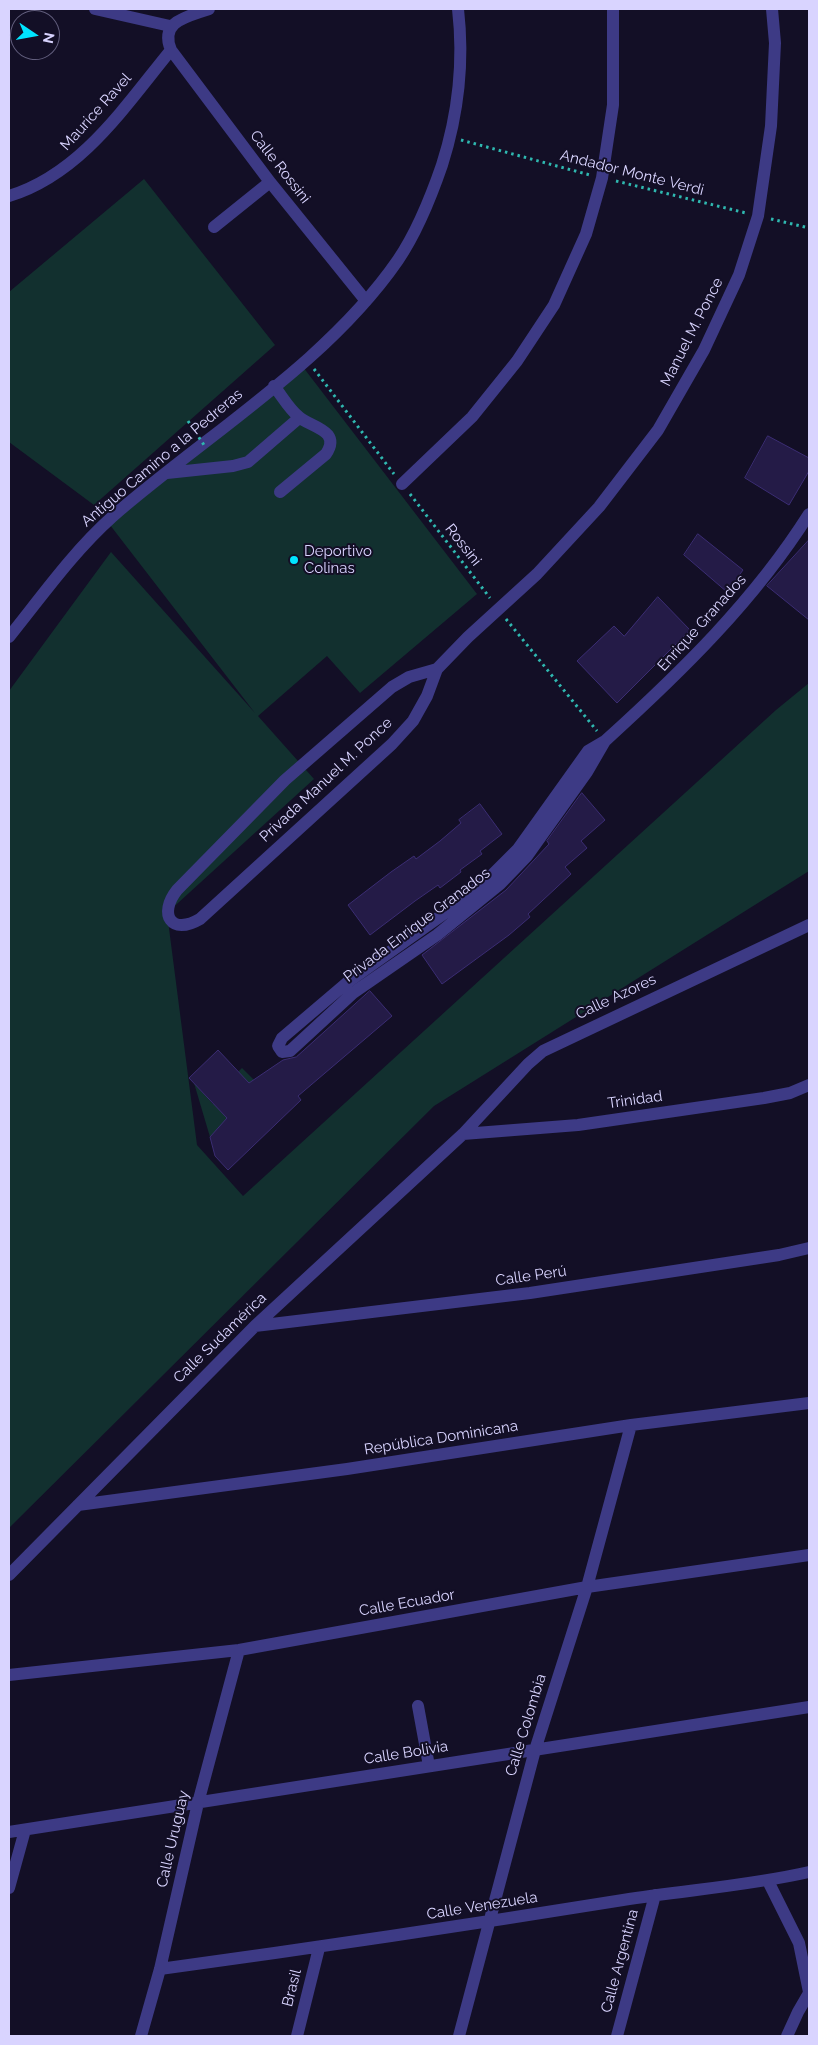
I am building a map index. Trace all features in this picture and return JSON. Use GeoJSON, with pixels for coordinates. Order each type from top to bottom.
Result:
{"type":"FeatureCollection","features":[{"type":"Feature","properties":{"kind":"street"},"geometry":{"type":"LineString","coordinates":[[95,9],[170,26],[209,9]]}},
{"type":"Feature","properties":{"kind":"street","name":"Antiguo Camino a la Pedreras"},"geometry":{"type":"LineString","coordinates":[[9,637],[72,558],[111,518],[307,359],[366,301],[398,259],[432,193],[451,137],[458,91],[461,30],[458,9]]}},
{"type":"Feature","properties":{"kind":"street"},"geometry":{"type":"LineString","coordinates":[[402,484],[472,417],[517,362],[554,305],[586,234],[602,178],[613,105],[614,9]]}},
{"type":"Feature","properties":{"kind":"street","name":"Manuel M. Ponce"},"geometry":{"type":"LineString","coordinates":[[499,609],[536,574],[599,507],[658,430],[704,350],[739,275],[758,216],[771,126],[775,43],[772,9]]}},
{"type":"Feature","properties":{"kind":"street"},"geometry":{"type":"LineString","coordinates":[[170,26],[167,34],[171,50]]}},
{"type":"Feature","properties":{"kind":"street","name":"Calle Rossini"},"geometry":{"type":"LineString","coordinates":[[171,50],[270,182],[366,301]]}},
{"type":"Feature","properties":{"kind":"street","name":"Maurice Ravel"},"geometry":{"type":"LineString","coordinates":[[9,196],[35,187],[71,163],[108,126],[171,50]]}},
{"type":"Feature","properties":{"kind":"street"},"geometry":{"type":"LineString","coordinates":[[214,227],[270,182]]}},
{"type":"Feature","properties":{"kind":"street"},"geometry":{"type":"LineString","coordinates":[[274,386],[300,418],[320,427],[330,441],[330,448],[326,454],[280,492]]}},
{"type":"Feature","properties":{"kind":"street"},"geometry":{"type":"LineString","coordinates":[[167,473],[233,466],[248,462],[300,418]]}},
{"type":"Feature","properties":{"kind":"street","name":"Enrique Granados"},"geometry":{"type":"LineString","coordinates":[[605,741],[670,683],[721,629],[804,529],[809,514]]}},
{"type":"Feature","properties":{"kind":"street","name":"Privada Manuel M. Ponce"},"geometry":{"type":"LineString","coordinates":[[437,670],[409,677],[392,687],[285,780],[221,843],[170,898],[167,910],[169,919],[176,925],[188,926],[200,919],[392,744],[413,721],[427,696],[437,670],[499,609]]}},
{"type":"Feature","properties":{"kind":"street","name":"Privada Enrique Granados"},"geometry":{"type":"LineString","coordinates":[[605,741],[587,772],[527,856],[500,884],[437,935],[354,993],[290,1051],[282,1052],[280,1050],[278,1046],[282,1038],[349,980],[466,898],[492,875],[518,849],[588,751],[605,741]]}},
{"type":"Feature","properties":{"kind":"street","name":"Calle Azores"},"geometry":{"type":"LineString","coordinates":[[462,1134],[528,1064],[543,1051],[809,925]]}},
{"type":"Feature","properties":{"kind":"street","name":"Trinidad"},"geometry":{"type":"LineString","coordinates":[[462,1134],[494,1134],[587,1124],[764,1098],[790,1093],[809,1085]]}},
{"type":"Feature","properties":{"kind":"street","name":"Calle Sudamérica"},"geometry":{"type":"LineString","coordinates":[[9,1575],[168,1411],[255,1326],[462,1134]]}},
{"type":"Feature","properties":{"kind":"street","name":"Calle Perú"},"geometry":{"type":"LineString","coordinates":[[255,1326],[530,1293],[779,1255],[809,1248]]}},
{"type":"Feature","properties":{"kind":"street","name":"República Dominicana"},"geometry":{"type":"LineString","coordinates":[[78,1505],[347,1469],[631,1425],[809,1403]]}},
{"type":"Feature","properties":{"kind":"street","name":"Calle Colombia"},"geometry":{"type":"LineString","coordinates":[[458,2036],[487,1922],[535,1750],[587,1587],[631,1425]]}},
{"type":"Feature","properties":{"kind":"street","name":"Calle Ecuador"},"geometry":{"type":"LineString","coordinates":[[9,1675],[239,1650],[587,1587],[809,1555]]}},
{"type":"Feature","properties":{"kind":"street","name":"Calle Uruguay"},"geometry":{"type":"LineString","coordinates":[[141,2036],[160,1969],[198,1803],[239,1650]]}},
{"type":"Feature","properties":{"kind":"street"},"geometry":{"type":"LineString","coordinates":[[418,1706],[429,1766]]}},
{"type":"Feature","properties":{"kind":"street","name":"Calle Bolivia"},"geometry":{"type":"LineString","coordinates":[[9,1832],[809,1707]]}},
{"type":"Feature","properties":{"kind":"street"},"geometry":{"type":"LineString","coordinates":[[9,1888],[25,1830]]}},
{"type":"Feature","properties":{"kind":"street","name":"Calle Venezuela"},"geometry":{"type":"LineString","coordinates":[[160,1969],[319,1948],[654,1895],[768,1881],[809,1872]]}},
{"type":"Feature","properties":{"kind":"street"},"geometry":{"type":"LineString","coordinates":[[768,1881],[799,1944],[809,1992],[788,2036]]}},
{"type":"Feature","properties":{"kind":"street","name":"Calle Argentina"},"geometry":{"type":"LineString","coordinates":[[617,2036],[654,1895]]}},
{"type":"Feature","properties":{"kind":"street","name":"Brasil"},"geometry":{"type":"LineString","coordinates":[[297,2036],[319,1948]]}},
{"type":"Feature","properties":{"kind":"path","name":"Andador Monte Verdi"},"geometry":{"type":"LineString","coordinates":[[451,137],[602,178],[809,228]]}},
{"type":"Feature","properties":{"kind":"path","name":"Rossini"},"geometry":{"type":"LineString","coordinates":[[307,359],[499,609],[605,741]]}},
{"type":"Feature","properties":{"kind":"path"},"geometry":{"type":"LineString","coordinates":[[188,421],[206,448]]}},
{"type":"Feature","properties":{"kind":"green space"},"geometry":{"type":"Polygon","coordinates":[[[144,179],[275,345],[94,505],[9,442],[9,292],[144,179]]]}},
{"type":"Feature","properties":{"kind":"green space"},"geometry":{"type":"Polygon","coordinates":[[[303,367],[477,594],[360,693],[327,656],[258,716],[314,779],[167,913],[197,1145],[243,1196],[776,710],[809,683],[809,871],[434,1106],[9,1528],[9,691],[111,552],[255,713],[110,525],[303,367]]]}},
{"type":"Feature","properties":{"kind":"green space"},"geometry":{"type":"Polygon","coordinates":[[[242,1068],[262,1088],[210,1137],[194,1083],[213,1104],[242,1076],[238,1072],[242,1068]]]}},
{"type":"Feature","properties":{"kind":"building"},"geometry":{"type":"Polygon","coordinates":[[[768,436],[809,458],[809,471],[789,505],[745,478],[768,436]]]}},
{"type":"Feature","properties":{"kind":"building"},"geometry":{"type":"Polygon","coordinates":[[[698,534],[743,570],[727,592],[684,555],[698,534]]]}},
{"type":"Feature","properties":{"kind":"building"},"geometry":{"type":"Polygon","coordinates":[[[809,540],[809,620],[767,586],[809,540]]]}},
{"type":"Feature","properties":{"kind":"building"},"geometry":{"type":"Polygon","coordinates":[[[658,597],[690,630],[617,703],[577,661],[614,626],[624,636],[658,597]]]}},
{"type":"Feature","properties":{"kind":"building"},"geometry":{"type":"Polygon","coordinates":[[[582,793],[605,820],[581,841],[587,848],[565,867],[571,874],[528,914],[530,917],[509,935],[442,984],[422,955],[506,890],[549,844],[547,841],[582,793]]]}},
{"type":"Feature","properties":{"kind":"building"},"geometry":{"type":"Polygon","coordinates":[[[480,804],[502,834],[480,851],[482,854],[460,870],[461,872],[440,888],[438,885],[370,935],[348,905],[414,856],[416,859],[440,841],[461,823],[459,820],[480,804]]]}},
{"type":"Feature","properties":{"kind":"building"},"geometry":{"type":"Polygon","coordinates":[[[370,991],[392,1016],[298,1096],[301,1100],[228,1170],[215,1156],[210,1137],[227,1118],[189,1078],[218,1050],[249,1083],[283,1060],[296,1057],[370,991]]]}},
{"type":"Feature","properties":{"kind":"place","name":"Deportivo Colinas"},"geometry":{"type":"Point","coordinates":[294,560]}}]}
